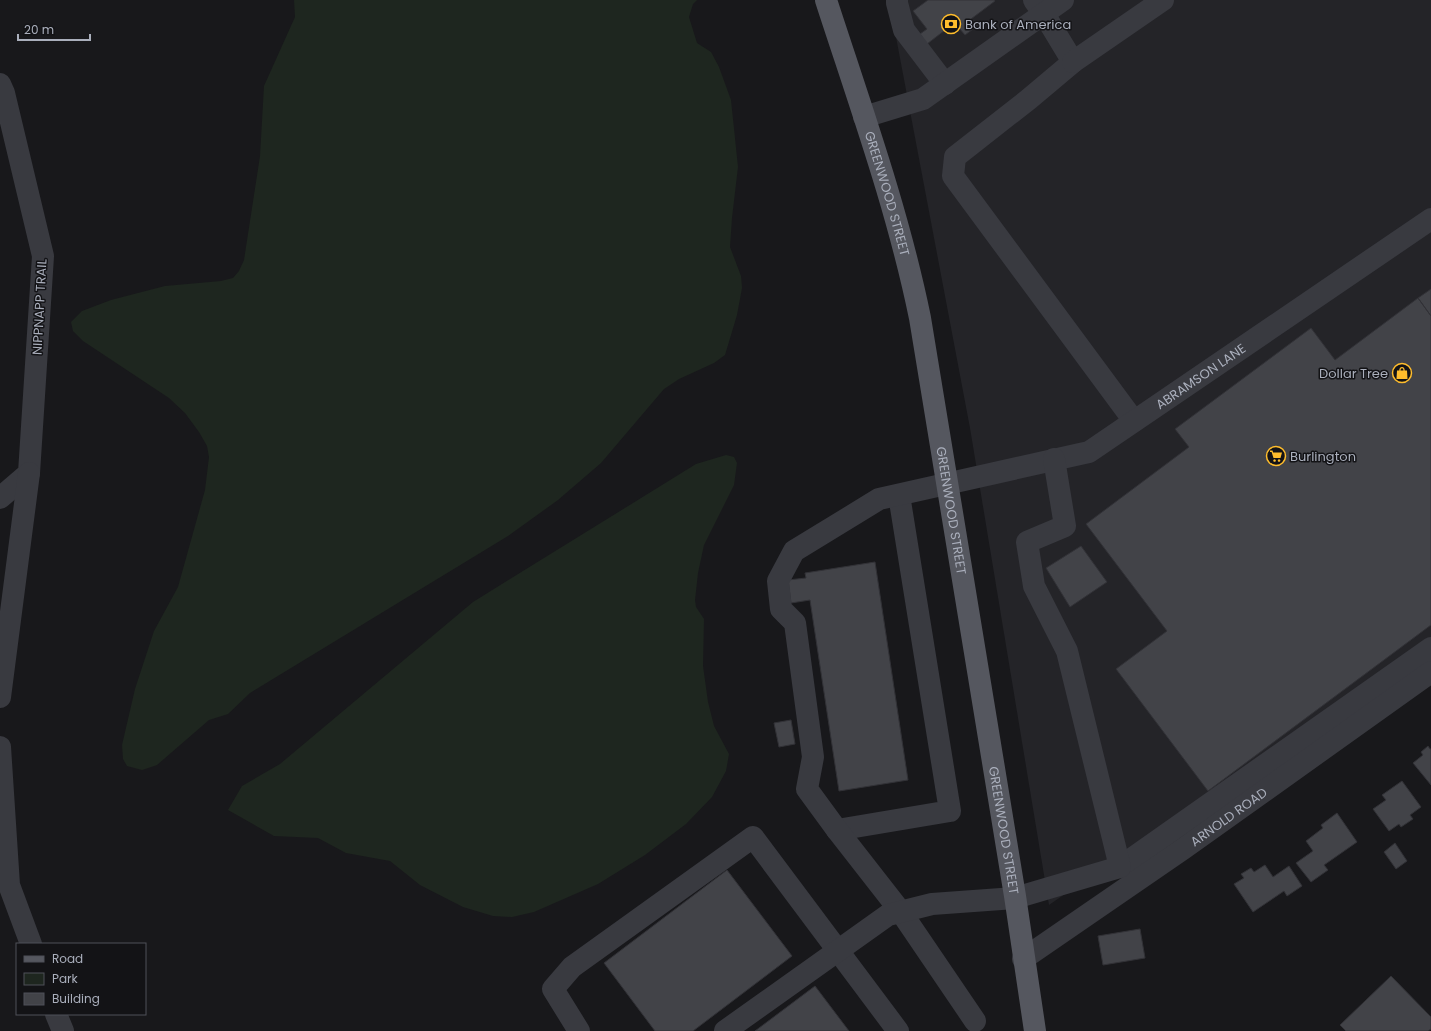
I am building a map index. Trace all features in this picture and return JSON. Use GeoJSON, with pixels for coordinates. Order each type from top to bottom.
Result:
{"type":"FeatureCollection","features":[{"type":"Feature","properties":{"kind":"main road","name":"GREENWOOD STREET"},"geometry":{"type":"LineString","coordinates":[[826,0],[888,193],[915,292],[948,484],[1035,1031]]}},
{"type":"Feature","properties":{"kind":"street"},"geometry":{"type":"LineString","coordinates":[[897,0],[904,30],[945,84]]}},
{"type":"Feature","properties":{"kind":"street"},"geometry":{"type":"LineString","coordinates":[[1134,421],[953,176],[955,157],[1029,99],[1073,62],[1163,0]]}},
{"type":"Feature","properties":{"kind":"street"},"geometry":{"type":"LineString","coordinates":[[864,117],[923,99],[1049,5],[1073,62]]}},
{"type":"Feature","properties":{"kind":"street","name":"NIPPNAPP TRAIL"},"geometry":{"type":"LineString","coordinates":[[0,84],[4,93],[43,256],[29,473],[0,697]]}},
{"type":"Feature","properties":{"kind":"street","name":"ABRAMSON LANE"},"geometry":{"type":"LineString","coordinates":[[976,1021],[901,912],[807,789],[813,757],[795,623],[780,609],[778,581],[794,552],[879,500],[1089,452],[1431,219]]}},
{"type":"Feature","properties":{"kind":"street"},"geometry":{"type":"LineString","coordinates":[[1054,460],[1065,526],[1027,542],[1034,586],[1068,651],[1120,867]]}},
{"type":"Feature","properties":{"kind":"street"},"geometry":{"type":"LineString","coordinates":[[0,498],[29,473]]}},
{"type":"Feature","properties":{"kind":"street"},"geometry":{"type":"LineString","coordinates":[[837,830],[950,811],[899,495]]}},
{"type":"Feature","properties":{"kind":"street"},"geometry":{"type":"LineString","coordinates":[[725,1031],[888,915],[932,904],[1015,898],[1120,867],[1431,648]]}},
{"type":"Feature","properties":{"kind":"street","name":"ARNOLD ROAD"},"geometry":{"type":"LineString","coordinates":[[1024,959],[1183,849],[1431,672]]}},
{"type":"Feature","properties":{"kind":"street"},"geometry":{"type":"LineString","coordinates":[[0,747],[9,885],[31,943]]}},
{"type":"Feature","properties":{"kind":"street"},"geometry":{"type":"LineString","coordinates":[[579,1031],[553,989],[572,967],[752,837],[898,1031]]}},
{"type":"Feature","properties":{"kind":"street"},"geometry":{"type":"LineString","coordinates":[[56,1015],[63,1031]]}},
{"type":"Feature","properties":{"kind":"shaded area"},"geometry":{"type":"Polygon","coordinates":[[[889,0],[1431,0],[1431,642],[1049,905],[970,428],[889,0]]]}},
{"type":"Feature","properties":{"kind":"green space"},"geometry":{"type":"Polygon","coordinates":[[[294,0],[697,0],[693,4],[689,17],[697,43],[711,52],[719,67],[731,100],[738,167],[730,247],[741,276],[742,288],[737,315],[725,355],[714,363],[679,379],[664,389],[601,463],[558,500],[508,536],[250,693],[228,714],[209,720],[157,765],[142,770],[127,766],[123,759],[122,745],[135,689],[154,631],[178,587],[205,490],[209,457],[207,446],[185,413],[169,398],[83,341],[73,331],[71,322],[82,311],[111,300],[165,286],[221,281],[233,278],[239,271],[244,260],[260,156],[264,86],[295,17],[294,0]]]}},
{"type":"Feature","properties":{"kind":"green space"},"geometry":{"type":"Polygon","coordinates":[[[726,455],[734,457],[737,463],[734,485],[704,545],[698,573],[695,600],[696,607],[704,619],[703,666],[708,702],[714,726],[729,754],[726,771],[712,797],[686,824],[645,855],[598,884],[534,912],[512,917],[493,916],[463,907],[420,885],[390,861],[346,853],[318,838],[274,836],[228,810],[242,786],[280,764],[473,602],[696,464],[726,455]]]}},
{"type":"Feature","properties":{"kind":"building"},"geometry":{"type":"Polygon","coordinates":[[[928,0],[995,1],[971,19],[977,26],[965,35],[959,28],[953,32],[949,27],[927,44],[920,34],[927,29],[913,11],[928,0]]]}},
{"type":"Feature","properties":{"kind":"building"},"geometry":{"type":"Polygon","coordinates":[[[1431,289],[1431,316],[1418,298],[1431,289]]]}},
{"type":"Feature","properties":{"kind":"building"},"geometry":{"type":"Polygon","coordinates":[[[1418,298],[1431,316],[1431,625],[1208,791],[1116,669],[1167,631],[1086,524],[1189,447],[1175,429],[1311,328],[1335,360],[1418,298]]]}},
{"type":"Feature","properties":{"kind":"building"},"geometry":{"type":"Polygon","coordinates":[[[1081,546],[1107,582],[1070,607],[1046,568],[1081,546]]]}},
{"type":"Feature","properties":{"kind":"building"},"geometry":{"type":"Polygon","coordinates":[[[875,562],[908,780],[839,791],[810,600],[791,603],[788,580],[806,578],[805,573],[875,562]]]}},
{"type":"Feature","properties":{"kind":"building"},"geometry":{"type":"Polygon","coordinates":[[[791,720],[795,744],[779,747],[774,723],[791,720]]]}},
{"type":"Feature","properties":{"kind":"building"},"geometry":{"type":"Polygon","coordinates":[[[1428,746],[1431,749],[1431,785],[1413,763],[1423,755],[1421,752],[1428,746]]]}},
{"type":"Feature","properties":{"kind":"building"},"geometry":{"type":"Polygon","coordinates":[[[1402,781],[1421,807],[1410,815],[1413,819],[1401,827],[1399,824],[1389,831],[1373,809],[1386,800],[1382,795],[1402,781]]]}},
{"type":"Feature","properties":{"kind":"building"},"geometry":{"type":"Polygon","coordinates":[[[1337,813],[1357,842],[1324,865],[1328,870],[1311,882],[1296,863],[1313,851],[1306,841],[1323,828],[1321,825],[1337,813]]]}},
{"type":"Feature","properties":{"kind":"building"},"geometry":{"type":"Polygon","coordinates":[[[1395,843],[1407,861],[1396,869],[1384,852],[1395,843]]]}},
{"type":"Feature","properties":{"kind":"building"},"geometry":{"type":"Polygon","coordinates":[[[1265,865],[1273,877],[1289,866],[1302,886],[1287,896],[1284,891],[1253,912],[1234,884],[1244,878],[1241,874],[1251,868],[1254,872],[1265,865]]]}},
{"type":"Feature","properties":{"kind":"building"},"geometry":{"type":"Polygon","coordinates":[[[727,870],[792,956],[693,1031],[655,1031],[604,963],[727,870]]]}},
{"type":"Feature","properties":{"kind":"building"},"geometry":{"type":"Polygon","coordinates":[[[1140,929],[1145,958],[1103,965],[1098,936],[1140,929]]]}},
{"type":"Feature","properties":{"kind":"building"},"geometry":{"type":"Polygon","coordinates":[[[1391,976],[1431,1017],[1431,1029],[1428,1031],[1346,1031],[1340,1025],[1391,976]]]}},
{"type":"Feature","properties":{"kind":"building"},"geometry":{"type":"Polygon","coordinates":[[[815,986],[849,1031],[755,1031],[815,986]]]}},
{"type":"Feature","properties":{"kind":"place","name":"Bank of America"},"geometry":{"type":"Point","coordinates":[951,24]}},
{"type":"Feature","properties":{"kind":"place","name":"Dollar Tree"},"geometry":{"type":"Point","coordinates":[1402,373]}},
{"type":"Feature","properties":{"kind":"place","name":"Burlington"},"geometry":{"type":"Point","coordinates":[1276,456]}}]}
